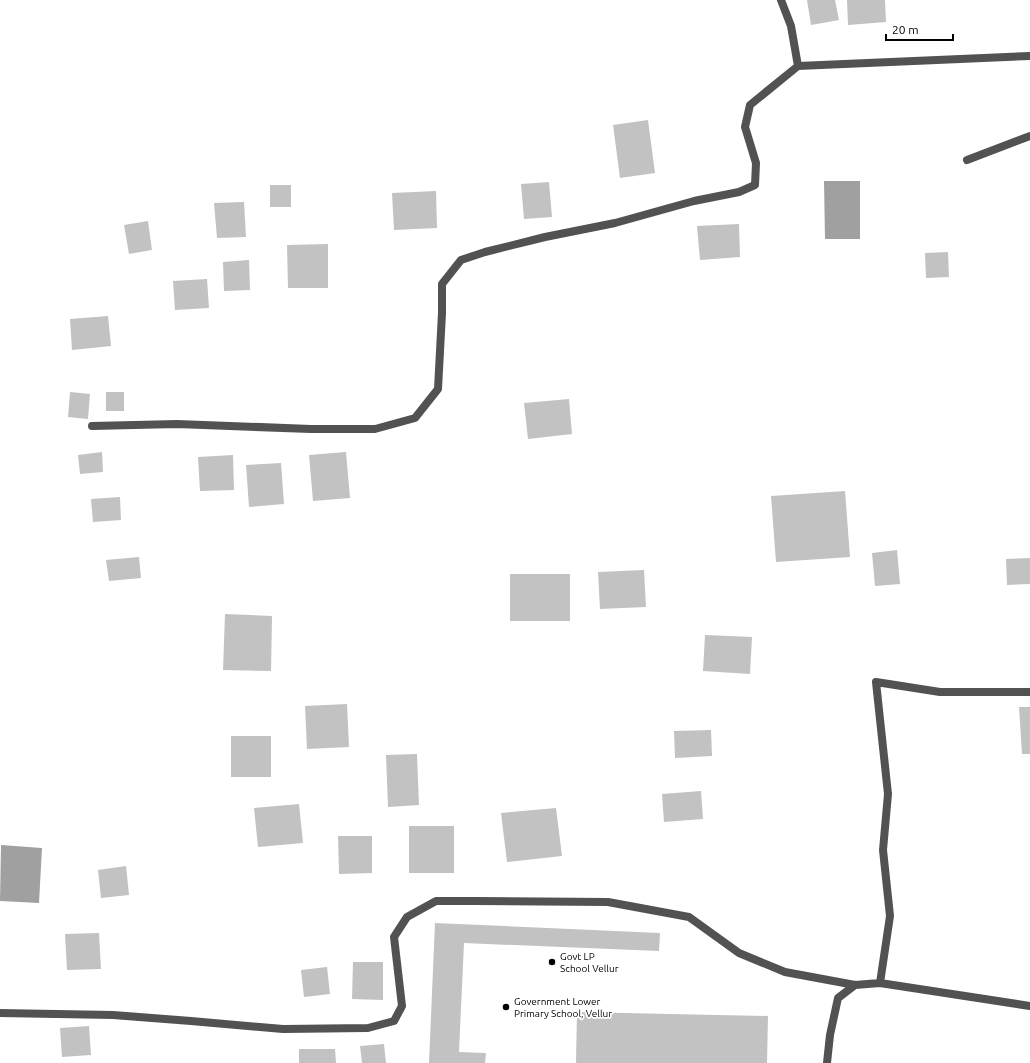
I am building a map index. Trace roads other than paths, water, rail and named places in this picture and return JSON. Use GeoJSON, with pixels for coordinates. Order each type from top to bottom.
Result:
{"type":"FeatureCollection","features":[{"type":"Feature","properties":{"kind":"street"},"geometry":{"type":"LineString","coordinates":[[781,0],[791,26],[798,66]]}},
{"type":"Feature","properties":{"kind":"street"},"geometry":{"type":"LineString","coordinates":[[92,426],[177,424],[311,429],[375,429],[415,418],[438,389],[442,284],[461,260],[545,236],[615,224],[694,201],[739,192],[755,185],[756,163],[745,127],[750,105],[798,66],[1030,56]]}},
{"type":"Feature","properties":{"kind":"street"},"geometry":{"type":"LineString","coordinates":[[967,160],[1030,136]]}},
{"type":"Feature","properties":{"kind":"street"},"geometry":{"type":"LineString","coordinates":[[880,982],[890,916],[883,850],[888,794],[876,682],[940,692],[1030,692]]}},
{"type":"Feature","properties":{"kind":"street"},"geometry":{"type":"LineString","coordinates":[[0,1013],[113,1015],[283,1030],[368,1028],[394,1021],[402,1006],[394,937],[407,917],[436,901],[608,902],[689,917],[738,953],[786,972],[855,985],[880,982],[1030,1006]]}},
{"type":"Feature","properties":{"kind":"street"},"geometry":{"type":"LineString","coordinates":[[827,1063],[830,1035],[838,998],[855,985]]}},
{"type":"Feature","properties":{"kind":"place","name":"Govt LP School Vellur"},"geometry":{"type":"Point","coordinates":[552,962]}},
{"type":"Feature","properties":{"kind":"place","name":"Government Lower Primary School, Vellur"},"geometry":{"type":"Point","coordinates":[506,1007]}}]}
